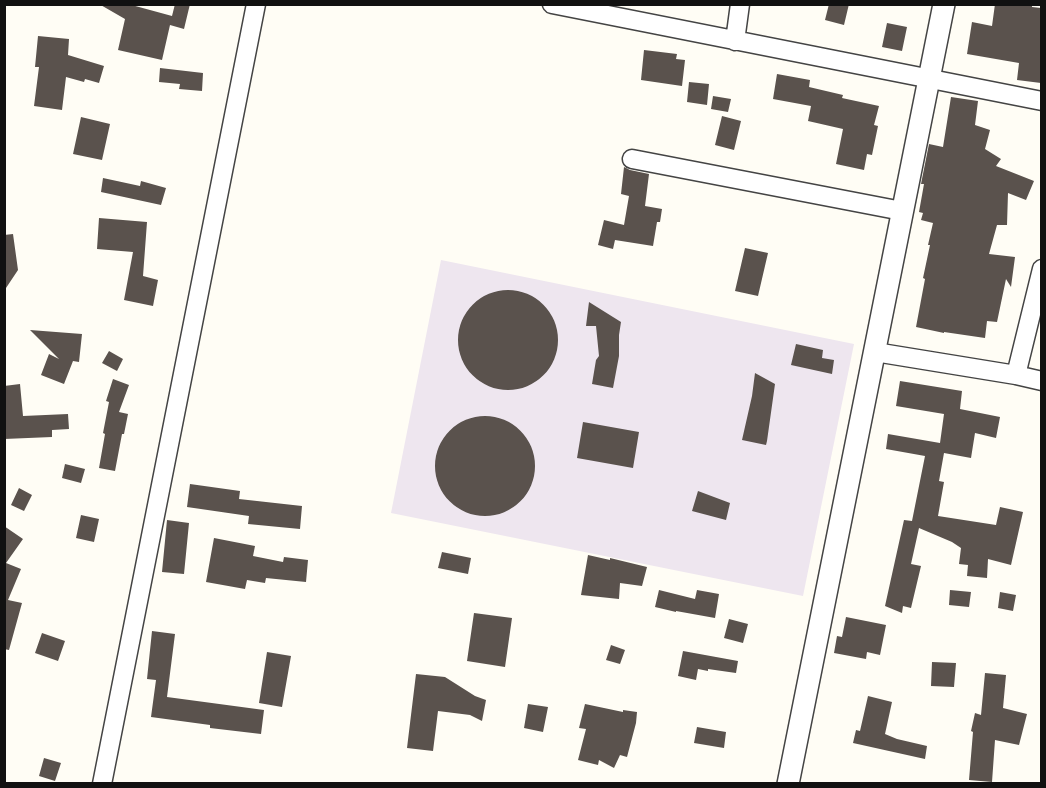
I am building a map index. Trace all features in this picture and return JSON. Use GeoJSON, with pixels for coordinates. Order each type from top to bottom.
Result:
{"type":"FeatureCollection","features":[{"type":"Feature","properties":{"kind":"street"},"geometry":{"type":"LineString","coordinates":[[102,783],[255,4]]}},
{"type":"Feature","properties":{"kind":"street"},"geometry":{"type":"LineString","coordinates":[[552,4],[1041,101]]}},
{"type":"Feature","properties":{"kind":"street"},"geometry":{"type":"LineString","coordinates":[[735,41],[740,4]]}},
{"type":"Feature","properties":{"kind":"street"},"geometry":{"type":"LineString","coordinates":[[788,783],[944,4]]}},
{"type":"Feature","properties":{"kind":"street"},"geometry":{"type":"LineString","coordinates":[[632,159],[902,211]]}},
{"type":"Feature","properties":{"kind":"street"},"geometry":{"type":"LineString","coordinates":[[1016,375],[1041,269]]}},
{"type":"Feature","properties":{"kind":"street"},"geometry":{"type":"LineString","coordinates":[[875,352],[1041,381]]}},
{"type":"Feature","properties":{"kind":"shaded area"},"geometry":{"type":"Polygon","coordinates":[[[441,260],[854,344],[803,596],[391,513],[441,260]]]}},
{"type":"Feature","properties":{"kind":"building"},"geometry":{"type":"Polygon","coordinates":[[[99,4],[128,4],[172,16],[175,4],[190,4],[184,29],[170,25],[162,60],[118,50],[125,19],[99,4]]]}},
{"type":"Feature","properties":{"kind":"building"},"geometry":{"type":"Polygon","coordinates":[[[829,4],[849,4],[844,25],[825,20],[829,4]]]}},
{"type":"Feature","properties":{"kind":"building"},"geometry":{"type":"Polygon","coordinates":[[[995,4],[1032,4],[1032,7],[1041,8],[1041,83],[1017,80],[1019,63],[967,54],[972,22],[992,26],[995,4]]]}},
{"type":"Feature","properties":{"kind":"building"},"geometry":{"type":"Polygon","coordinates":[[[887,23],[907,27],[902,51],[882,47],[887,23]]]}},
{"type":"Feature","properties":{"kind":"building"},"geometry":{"type":"Polygon","coordinates":[[[38,36],[69,39],[68,55],[104,66],[99,83],[66,77],[62,110],[34,106],[39,67],[35,67],[38,36]]]}},
{"type":"Feature","properties":{"kind":"building"},"geometry":{"type":"Polygon","coordinates":[[[644,50],[677,54],[676,59],[685,60],[682,86],[641,80],[644,50]]]}},
{"type":"Feature","properties":{"kind":"building"},"geometry":{"type":"Polygon","coordinates":[[[160,68],[203,73],[202,91],[179,89],[180,84],[159,82],[160,68]]]}},
{"type":"Feature","properties":{"kind":"building"},"geometry":{"type":"Polygon","coordinates":[[[777,74],[810,80],[809,87],[843,95],[842,98],[879,106],[874,125],[878,126],[872,155],[867,154],[864,170],[836,164],[843,129],[808,121],[811,106],[773,99],[777,74]]]}},
{"type":"Feature","properties":{"kind":"building"},"geometry":{"type":"Polygon","coordinates":[[[689,82],[709,84],[707,105],[687,102],[689,82]]]}},
{"type":"Feature","properties":{"kind":"building"},"geometry":{"type":"Polygon","coordinates":[[[713,96],[731,99],[728,112],[711,109],[713,96]]]}},
{"type":"Feature","properties":{"kind":"building"},"geometry":{"type":"Polygon","coordinates":[[[951,97],[978,101],[975,125],[990,130],[985,149],[1001,159],[996,166],[1034,181],[1026,200],[1008,193],[1007,225],[997,225],[989,254],[1015,257],[1011,287],[1006,279],[997,322],[987,321],[985,338],[916,327],[933,223],[921,220],[923,213],[919,212],[924,184],[921,184],[929,144],[943,147],[951,97]]]}},
{"type":"Feature","properties":{"kind":"building"},"geometry":{"type":"Polygon","coordinates":[[[722,116],[741,121],[734,150],[715,145],[722,116]]]}},
{"type":"Feature","properties":{"kind":"building"},"geometry":{"type":"Polygon","coordinates":[[[81,117],[110,124],[102,160],[73,154],[81,117]]]}},
{"type":"Feature","properties":{"kind":"building"},"geometry":{"type":"Polygon","coordinates":[[[624,167],[649,174],[645,206],[662,209],[653,246],[615,240],[613,249],[598,245],[604,220],[624,225],[629,196],[621,194],[624,167]]]}},
{"type":"Feature","properties":{"kind":"building"},"geometry":{"type":"Polygon","coordinates":[[[103,178],[140,186],[141,181],[166,188],[161,205],[101,192],[103,178]]]}},
{"type":"Feature","properties":{"kind":"building"},"geometry":{"type":"Polygon","coordinates":[[[99,218],[147,222],[143,276],[158,280],[153,306],[124,300],[133,252],[97,249],[99,218]]]}},
{"type":"Feature","properties":{"kind":"building"},"geometry":{"type":"Polygon","coordinates":[[[13,234],[18,270],[4,291],[4,235],[13,234]]]}},
{"type":"Feature","properties":{"kind":"building"},"geometry":{"type":"Polygon","coordinates":[[[745,248],[768,253],[758,296],[735,291],[745,248]]]}},
{"type":"Feature","properties":{"kind":"building"},"geometry":{"type":"Polygon","coordinates":[[[508,290],[527,294],[543,305],[554,321],[558,340],[554,359],[543,375],[527,386],[508,390],[489,386],[473,375],[462,359],[458,340],[462,321],[473,305],[489,294],[508,290]]]}},
{"type":"Feature","properties":{"kind":"building"},"geometry":{"type":"Polygon","coordinates":[[[589,302],[621,322],[619,356],[613,388],[592,384],[596,360],[599,356],[596,326],[586,326],[589,302]]]}},
{"type":"Feature","properties":{"kind":"building"},"geometry":{"type":"Polygon","coordinates":[[[30,330],[82,334],[79,362],[73,361],[64,384],[41,375],[49,354],[59,359],[30,330]]]}},
{"type":"Feature","properties":{"kind":"building"},"geometry":{"type":"Polygon","coordinates":[[[796,344],[823,350],[822,358],[834,360],[832,374],[791,365],[796,344]]]}},
{"type":"Feature","properties":{"kind":"building"},"geometry":{"type":"Polygon","coordinates":[[[109,351],[123,359],[117,371],[102,363],[109,351]]]}},
{"type":"Feature","properties":{"kind":"building"},"geometry":{"type":"Polygon","coordinates":[[[755,373],[775,384],[766,445],[742,440],[755,373]]]}},
{"type":"Feature","properties":{"kind":"building"},"geometry":{"type":"Polygon","coordinates":[[[113,379],[129,385],[119,412],[128,414],[115,471],[99,468],[109,402],[106,401],[113,379]]]}},
{"type":"Feature","properties":{"kind":"building"},"geometry":{"type":"Polygon","coordinates":[[[900,381],[962,391],[960,409],[1000,417],[996,438],[975,433],[971,458],[944,453],[939,481],[944,482],[938,516],[996,525],[1000,507],[1023,512],[1011,565],[988,559],[987,578],[967,576],[968,565],[959,564],[961,548],[919,528],[911,564],[921,566],[911,608],[903,606],[902,613],[885,606],[904,520],[912,521],[925,456],[886,449],[888,434],[940,443],[944,414],[896,406],[900,381]]]}},
{"type":"Feature","properties":{"kind":"building"},"geometry":{"type":"Polygon","coordinates":[[[20,384],[23,416],[68,414],[69,429],[52,430],[52,437],[4,439],[4,386],[20,384]]]}},
{"type":"Feature","properties":{"kind":"building"},"geometry":{"type":"Polygon","coordinates":[[[485,416],[504,420],[520,431],[531,447],[535,466],[531,485],[520,501],[504,512],[485,516],[466,512],[450,501],[439,485],[435,466],[439,447],[450,431],[466,420],[485,416]]]}},
{"type":"Feature","properties":{"kind":"building"},"geometry":{"type":"Polygon","coordinates":[[[583,422],[639,432],[633,468],[577,458],[583,422]]]}},
{"type":"Feature","properties":{"kind":"building"},"geometry":{"type":"Polygon","coordinates":[[[65,464],[85,469],[81,483],[62,478],[65,464]]]}},
{"type":"Feature","properties":{"kind":"building"},"geometry":{"type":"Polygon","coordinates":[[[190,484],[240,491],[239,499],[302,506],[300,529],[248,524],[249,516],[187,507],[190,484]]]}},
{"type":"Feature","properties":{"kind":"building"},"geometry":{"type":"Polygon","coordinates":[[[19,488],[32,495],[24,511],[11,505],[19,488]]]}},
{"type":"Feature","properties":{"kind":"building"},"geometry":{"type":"Polygon","coordinates":[[[698,491],[730,503],[726,520],[692,511],[698,491]]]}},
{"type":"Feature","properties":{"kind":"building"},"geometry":{"type":"Polygon","coordinates":[[[81,515],[99,519],[94,542],[76,538],[81,515]]]}},
{"type":"Feature","properties":{"kind":"building"},"geometry":{"type":"Polygon","coordinates":[[[167,520],[189,523],[184,574],[162,572],[167,520]]]}},
{"type":"Feature","properties":{"kind":"building"},"geometry":{"type":"Polygon","coordinates":[[[4,526],[23,539],[6,563],[21,569],[8,600],[22,603],[9,650],[4,649],[4,526]]]}},
{"type":"Feature","properties":{"kind":"building"},"geometry":{"type":"Polygon","coordinates":[[[214,538],[255,546],[253,556],[283,562],[284,557],[308,560],[306,582],[266,578],[265,583],[247,580],[245,589],[206,582],[214,538]]]}},
{"type":"Feature","properties":{"kind":"building"},"geometry":{"type":"Polygon","coordinates":[[[442,552],[471,558],[468,574],[438,568],[442,552]]]}},
{"type":"Feature","properties":{"kind":"building"},"geometry":{"type":"Polygon","coordinates":[[[588,555],[647,567],[642,586],[620,583],[619,599],[581,595],[588,555]]]}},
{"type":"Feature","properties":{"kind":"building"},"geometry":{"type":"Polygon","coordinates":[[[659,590],[695,599],[697,590],[719,594],[715,618],[655,607],[659,590]]]}},
{"type":"Feature","properties":{"kind":"building"},"geometry":{"type":"Polygon","coordinates":[[[950,590],[971,592],[969,607],[949,605],[950,590]]]}},
{"type":"Feature","properties":{"kind":"building"},"geometry":{"type":"Polygon","coordinates":[[[1000,592],[1016,595],[1013,611],[998,608],[1000,592]]]}},
{"type":"Feature","properties":{"kind":"building"},"geometry":{"type":"Polygon","coordinates":[[[474,613],[512,618],[505,667],[467,661],[474,613]]]}},
{"type":"Feature","properties":{"kind":"building"},"geometry":{"type":"Polygon","coordinates":[[[846,617],[886,625],[880,655],[867,652],[866,659],[834,653],[837,636],[842,637],[846,617]]]}},
{"type":"Feature","properties":{"kind":"building"},"geometry":{"type":"Polygon","coordinates":[[[729,619],[748,624],[743,643],[724,638],[729,619]]]}},
{"type":"Feature","properties":{"kind":"building"},"geometry":{"type":"Polygon","coordinates":[[[152,631],[175,634],[167,697],[264,710],[261,734],[210,728],[210,725],[151,717],[156,680],[147,679],[152,631]]]}},
{"type":"Feature","properties":{"kind":"building"},"geometry":{"type":"Polygon","coordinates":[[[42,633],[65,641],[58,661],[35,653],[42,633]]]}},
{"type":"Feature","properties":{"kind":"building"},"geometry":{"type":"Polygon","coordinates":[[[611,645],[625,650],[620,664],[606,660],[611,645]]]}},
{"type":"Feature","properties":{"kind":"building"},"geometry":{"type":"Polygon","coordinates":[[[683,651],[738,661],[736,673],[698,669],[696,680],[678,676],[683,651]]]}},
{"type":"Feature","properties":{"kind":"building"},"geometry":{"type":"Polygon","coordinates":[[[267,652],[291,656],[282,707],[259,703],[267,652]]]}},
{"type":"Feature","properties":{"kind":"building"},"geometry":{"type":"Polygon","coordinates":[[[932,662],[956,663],[954,687],[931,686],[932,662]]]}},
{"type":"Feature","properties":{"kind":"building"},"geometry":{"type":"Polygon","coordinates":[[[985,673],[1006,675],[1003,708],[1027,714],[1019,745],[995,740],[992,782],[969,780],[973,732],[971,731],[975,713],[981,715],[985,673]]]}},
{"type":"Feature","properties":{"kind":"building"},"geometry":{"type":"Polygon","coordinates":[[[416,674],[445,677],[475,696],[486,700],[482,721],[470,715],[438,711],[433,751],[407,748],[416,674]]]}},
{"type":"Feature","properties":{"kind":"building"},"geometry":{"type":"Polygon","coordinates":[[[868,696],[892,702],[885,734],[927,746],[925,759],[853,743],[856,730],[860,731],[868,696]]]}},
{"type":"Feature","properties":{"kind":"building"},"geometry":{"type":"Polygon","coordinates":[[[528,704],[548,707],[543,732],[524,728],[528,704]]]}},
{"type":"Feature","properties":{"kind":"building"},"geometry":{"type":"Polygon","coordinates":[[[585,704],[623,712],[623,710],[637,712],[627,757],[620,755],[614,768],[599,760],[598,765],[578,760],[586,729],[579,728],[585,704]]]}},
{"type":"Feature","properties":{"kind":"building"},"geometry":{"type":"Polygon","coordinates":[[[697,727],[726,732],[724,748],[694,743],[697,727]]]}},
{"type":"Feature","properties":{"kind":"building"},"geometry":{"type":"Polygon","coordinates":[[[44,758],[61,763],[55,781],[39,776],[44,758]]]}}]}
